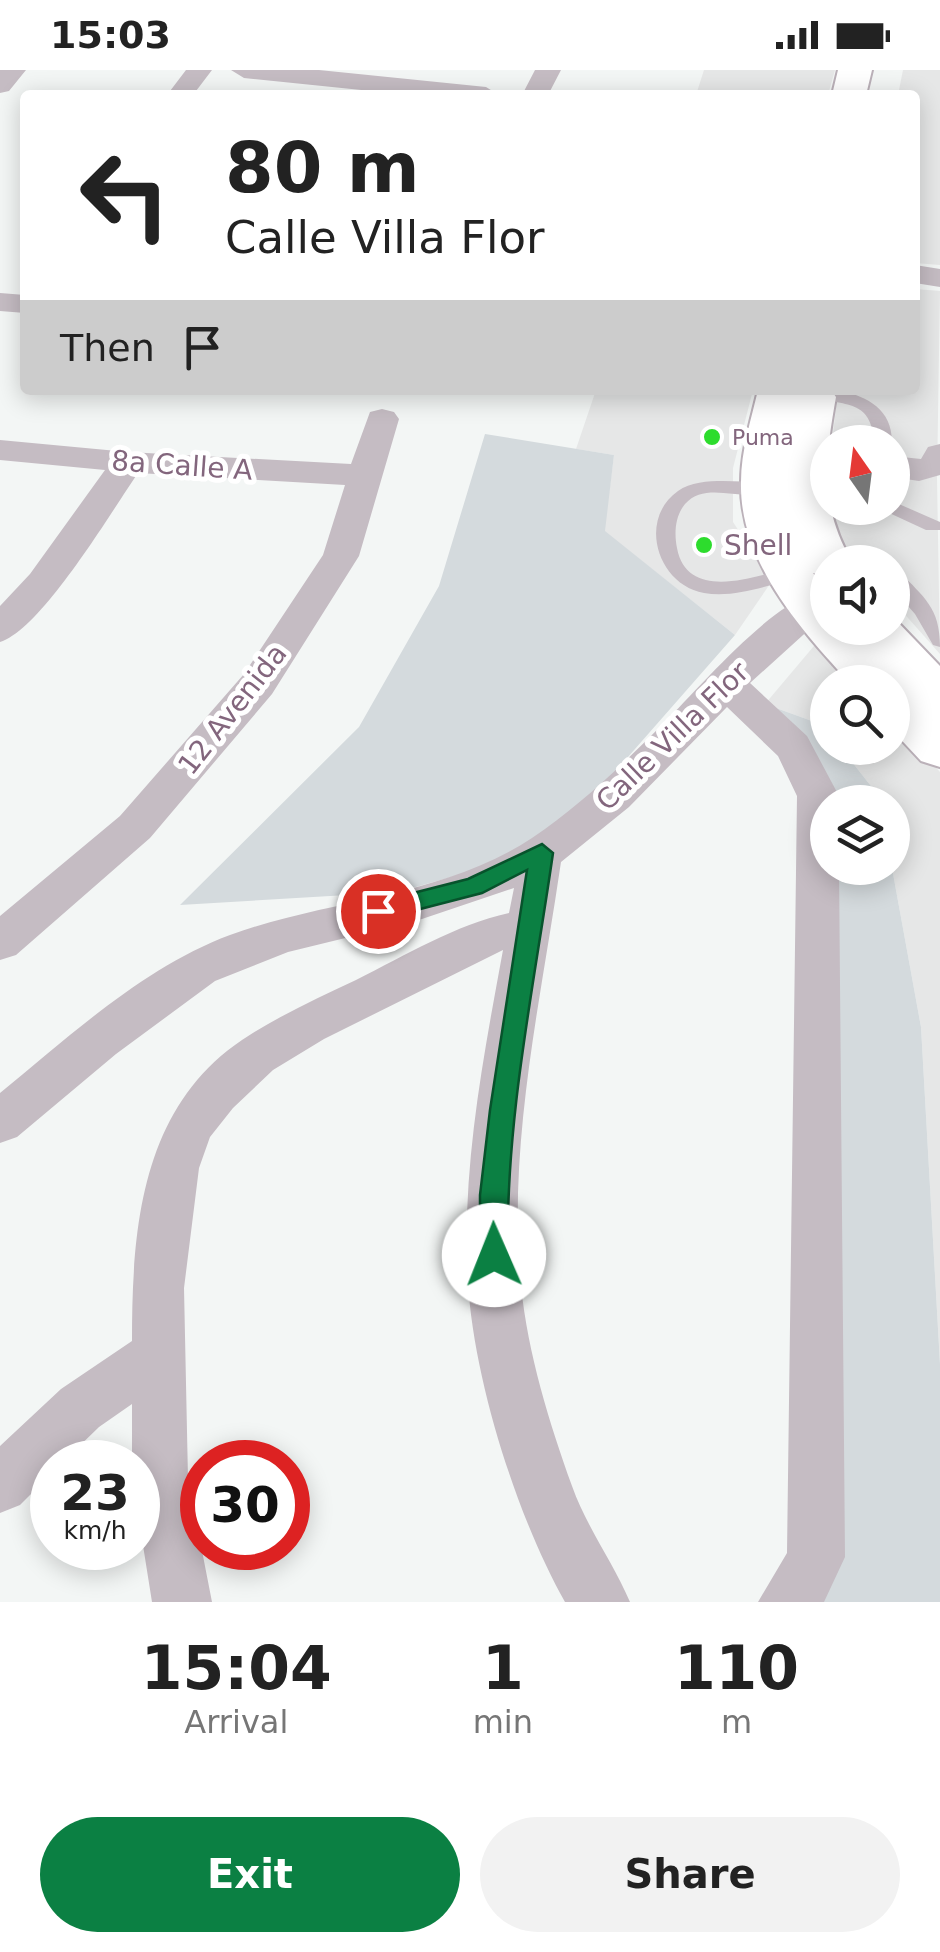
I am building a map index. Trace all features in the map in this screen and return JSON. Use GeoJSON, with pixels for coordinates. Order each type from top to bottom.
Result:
{"type":"FeatureCollection","features":[{"type":"Feature","properties":{"kind":"main road"},"geometry":{"type":"LineString","coordinates":[[804,395],[805,475],[777,549],[810,575]]}},
{"type":"Feature","properties":{"kind":"main road"},"geometry":{"type":"LineString","coordinates":[[891,645],[940,697]]}},
{"type":"Feature","properties":{"kind":"main road"},"geometry":{"type":"LineString","coordinates":[[910,717],[940,748]]}},
{"type":"Feature","properties":{"kind":"street"},"geometry":{"type":"LineString","coordinates":[[0,85],[13,70]]}},
{"type":"Feature","properties":{"kind":"street"},"geometry":{"type":"LineString","coordinates":[[184,90],[199,70]]}},
{"type":"Feature","properties":{"kind":"street"},"geometry":{"type":"LineString","coordinates":[[244,70],[362,89]]}},
{"type":"Feature","properties":{"kind":"street","name":"12 Avenida"},"geometry":{"type":"LineString","coordinates":[[0,942],[134,827],[258,684],[341,556],[383,404]]}},
{"type":"Feature","properties":{"kind":"street","name":"8a Calle A"},"geometry":{"type":"LineString","coordinates":[[0,450],[128,462],[364,475]]}},
{"type":"Feature","properties":{"kind":"street"},"geometry":{"type":"LineString","coordinates":[[910,468],[935,466],[940,454]]}},
{"type":"Feature","properties":{"kind":"street"},"geometry":{"type":"LineString","coordinates":[[0,629],[42,584],[128,462]]}},
{"type":"Feature","properties":{"kind":"street","name":"Calle Villa Flor"},"geometry":{"type":"LineString","coordinates":[[0,1122],[120,1022],[204,965],[314,928],[474,886],[542,853],[640,773],[778,633],[810,584]]}},
{"type":"Feature","properties":{"kind":"street"},"geometry":{"type":"LineString","coordinates":[[726,685],[792,742],[809,767],[818,796],[816,1557],[797,1594],[788,1602]]}},
{"type":"Feature","properties":{"kind":"street"},"geometry":{"type":"LineString","coordinates":[[542,853],[493,1195],[494,1285],[511,1378],[544,1490],[578,1571],[600,1602]]}},
{"type":"Feature","properties":{"kind":"street"},"geometry":{"type":"LineString","coordinates":[[182,1602],[160,1480],[158,1288],[174,1168],[189,1126],[216,1093],[256,1056],[308,1025],[486,936],[530,926]]}},
{"type":"Feature","properties":{"kind":"street"},"geometry":{"type":"LineString","coordinates":[[0,1484],[80,1408],[158,1354]]}},
{"type":"Feature","properties":{"kind":"lane"},"geometry":{"type":"LineString","coordinates":[[844,395],[872,408],[881,425]]}},
{"type":"Feature","properties":{"kind":"lane"},"geometry":{"type":"LineString","coordinates":[[805,475],[683,494],[670,510],[666,535],[670,562],[679,576],[695,585],[718,588],[810,578]]}},
{"type":"Feature","properties":{"kind":"lane"},"geometry":{"type":"LineString","coordinates":[[910,515],[933,526]]}},
{"type":"Feature","properties":{"kind":"lane"},"geometry":{"type":"LineString","coordinates":[[910,595],[940,640]]}},
{"type":"Feature","properties":{"kind":"shaded area"},"geometry":{"type":"Polygon","coordinates":[[[704,70],[835,70],[829,90],[698,90],[704,70]]]}},
{"type":"Feature","properties":{"kind":"shaded area"},"geometry":{"type":"Polygon","coordinates":[[[903,70],[940,70],[940,265],[920,263],[920,90],[899,90],[903,70]]]}},
{"type":"Feature","properties":{"kind":"shaded area"},"geometry":{"type":"Polygon","coordinates":[[[920,289],[940,291],[940,654],[910,620],[910,545],[844,545],[835,525],[910,525],[910,425],[834,425],[837,395],[920,395],[920,289]]]}},
{"type":"Feature","properties":{"kind":"shaded area"},"geometry":{"type":"Polygon","coordinates":[[[594,395],[752,395],[733,468],[733,522],[772,581],[735,635],[604,531],[614,455],[576,449],[594,395]]]}},
{"type":"Feature","properties":{"kind":"shaded area"},"geometry":{"type":"Polygon","coordinates":[[[485,434],[614,455],[605,531],[735,635],[599,790],[512,860],[398,892],[180,905],[359,727],[439,586],[485,434]]]}},
{"type":"Feature","properties":{"kind":"shaded area"},"geometry":{"type":"Polygon","coordinates":[[[815,645],[824,645],[842,665],[810,665],[810,720],[765,704],[815,645]]]}},
{"type":"Feature","properties":{"kind":"shaded area"},"geometry":{"type":"Polygon","coordinates":[[[765,704],[810,720],[810,765],[854,765],[870,785],[810,785],[810,885],[895,885],[921,1027],[940,1364],[940,1602],[819,1602],[802,770],[765,704]]]}},
{"type":"Feature","properties":{"kind":"shaded area"},"geometry":{"type":"Polygon","coordinates":[[[910,739],[940,772],[940,1364],[921,1027],[895,885],[910,885],[910,785],[870,785],[854,765],[910,765],[910,739]]]}},
{"type":"Feature","properties":{"kind":"place","name":"Puma"},"geometry":{"type":"Point","coordinates":[712,437]}},
{"type":"Feature","properties":{"kind":"place","name":"Shell"},"geometry":{"type":"Point","coordinates":[704,545]}},
{"type":"Feature","properties":{"kind":"route"},"geometry":{"type":"LineString","coordinates":[[378,911],[474,886],[542,853],[503,1110],[493,1195],[494,1255]]}}]}
